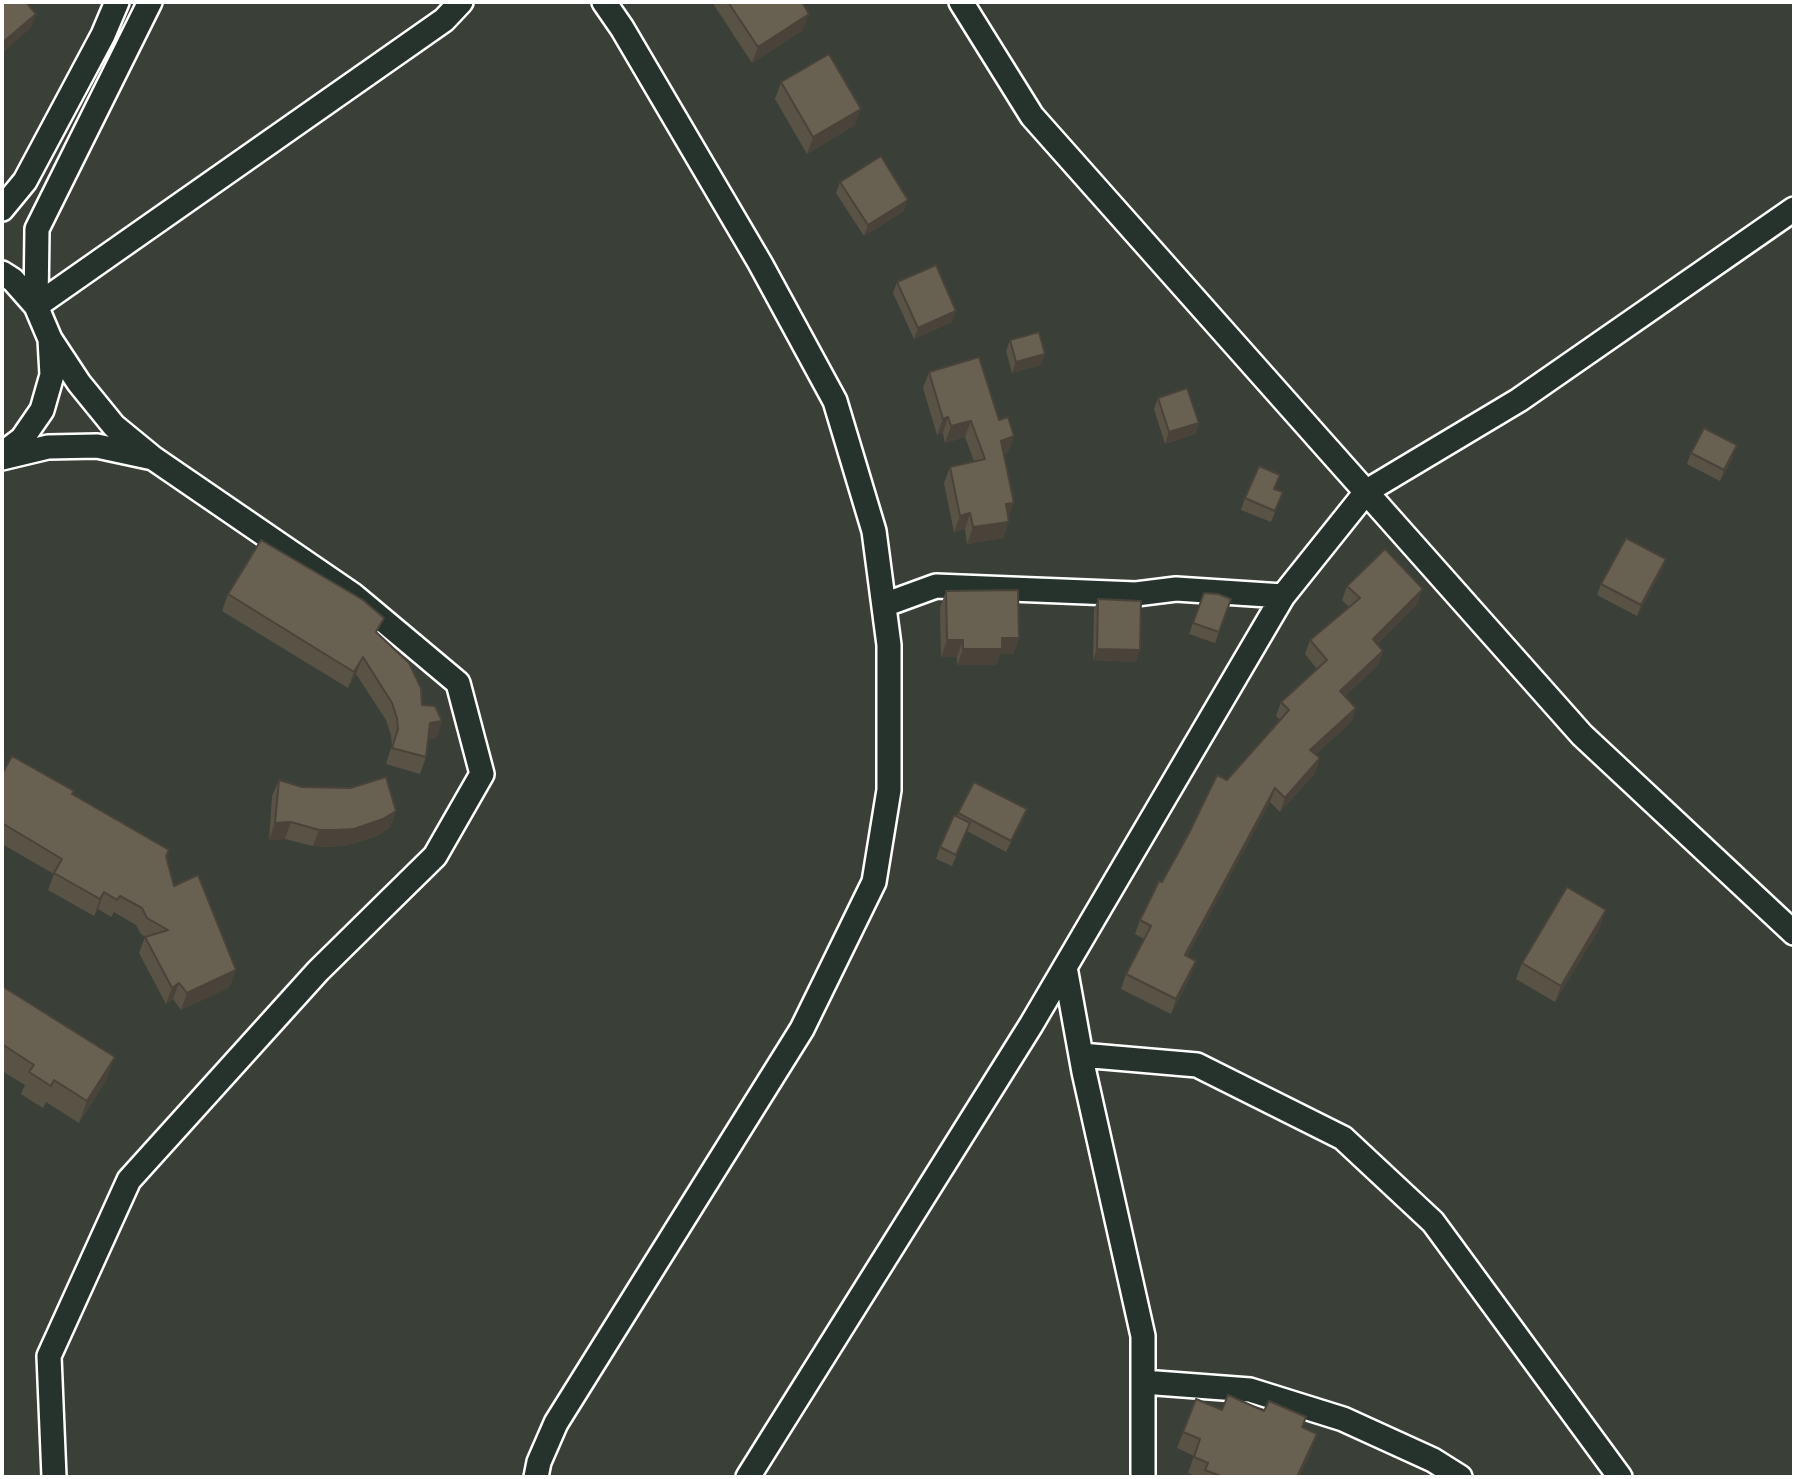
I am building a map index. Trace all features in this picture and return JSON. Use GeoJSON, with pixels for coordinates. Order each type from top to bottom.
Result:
{"type":"FeatureCollection","features":[{"type":"Feature","properties":{"kind":"street"},"geometry":{"type":"LineString","coordinates":[[2,209],[25,181],[103,35],[117,2]]}},
{"type":"Feature","properties":{"kind":"street"},"geometry":{"type":"LineString","coordinates":[[36,306],[37,229],[150,2]]}},
{"type":"Feature","properties":{"kind":"street"},"geometry":{"type":"LineString","coordinates":[[36,306],[444,20],[461,2]]}},
{"type":"Feature","properties":{"kind":"street"},"geometry":{"type":"LineString","coordinates":[[536,1477],[539,1462],[556,1423],[803,1029],[874,882],[889,790],[889,645],[874,531],[835,401],[753,251],[604,2]]}},
{"type":"Feature","properties":{"kind":"street"},"geometry":{"type":"LineString","coordinates":[[961,2],[1032,116],[1582,735],[1794,933]]}},
{"type":"Feature","properties":{"kind":"street"},"geometry":{"type":"LineString","coordinates":[[748,1477],[1065,967],[1283,596],[1367,491],[1519,400],[1794,209]]}},
{"type":"Feature","properties":{"kind":"street"},"geometry":{"type":"LineString","coordinates":[[2,273],[12,279],[36,306],[50,340],[79,383],[114,426],[153,458],[353,594],[458,683],[482,774],[435,856],[318,971],[129,1180],[50,1356],[54,1477]]}},
{"type":"Feature","properties":{"kind":"street"},"geometry":{"type":"LineString","coordinates":[[2,456],[22,439],[42,410],[52,375],[50,340]]}},
{"type":"Feature","properties":{"kind":"street"},"geometry":{"type":"LineString","coordinates":[[2,456],[48,447],[97,446],[153,458]]}},
{"type":"Feature","properties":{"kind":"street"},"geometry":{"type":"LineString","coordinates":[[884,605],[936,586],[1136,594],[1176,589],[1283,596]]}},
{"type":"Feature","properties":{"kind":"street"},"geometry":{"type":"LineString","coordinates":[[1065,967],[1081,1055],[1143,1336],[1143,1477]]}},
{"type":"Feature","properties":{"kind":"street"},"geometry":{"type":"LineString","coordinates":[[1081,1055],[1197,1065],[1343,1138],[1433,1222],[1620,1477]]}},
{"type":"Feature","properties":{"kind":"street"},"geometry":{"type":"LineString","coordinates":[[1143,1382],[1250,1390],[1343,1419],[1433,1460],[1460,1477]]}},
{"type":"Feature","properties":{"kind":"building"},"geometry":{"type":"Polygon","coordinates":[[[2,2],[26,2],[36,14],[2,43],[2,2]]]}},
{"type":"Feature","properties":{"kind":"building"},"geometry":{"type":"Polygon","coordinates":[[[728,2],[802,2],[809,14],[758,47],[728,2]]]}},
{"type":"Feature","properties":{"kind":"building"},"geometry":{"type":"Polygon","coordinates":[[[829,54],[861,109],[813,137],[781,82],[829,54]]]}},
{"type":"Feature","properties":{"kind":"building"},"geometry":{"type":"Polygon","coordinates":[[[881,156],[908,200],[868,225],[840,182],[881,156]]]}},
{"type":"Feature","properties":{"kind":"building"},"geometry":{"type":"Polygon","coordinates":[[[936,265],[956,311],[918,328],[897,282],[936,265]]]}},
{"type":"Feature","properties":{"kind":"building"},"geometry":{"type":"Polygon","coordinates":[[[1039,332],[1045,354],[1016,362],[1010,340],[1039,332]]]}},
{"type":"Feature","properties":{"kind":"building"},"geometry":{"type":"Polygon","coordinates":[[[979,357],[999,420],[1008,417],[1014,436],[1001,441],[1014,503],[1006,504],[1009,522],[973,527],[970,513],[960,516],[950,467],[985,459],[971,421],[951,426],[948,417],[943,419],[929,372],[979,357]]]}},
{"type":"Feature","properties":{"kind":"building"},"geometry":{"type":"Polygon","coordinates":[[[1187,388],[1199,423],[1169,432],[1158,398],[1187,388]]]}},
{"type":"Feature","properties":{"kind":"building"},"geometry":{"type":"Polygon","coordinates":[[[1704,428],[1737,445],[1724,470],[1691,453],[1704,428]]]}},
{"type":"Feature","properties":{"kind":"building"},"geometry":{"type":"Polygon","coordinates":[[[1259,466],[1280,475],[1274,489],[1283,492],[1275,511],[1245,498],[1259,466]]]}},
{"type":"Feature","properties":{"kind":"building"},"geometry":{"type":"Polygon","coordinates":[[[1626,538],[1666,559],[1641,605],[1601,584],[1626,538]]]}},
{"type":"Feature","properties":{"kind":"building"},"geometry":{"type":"Polygon","coordinates":[[[261,540],[363,600],[384,618],[376,632],[409,663],[421,688],[422,705],[435,706],[442,721],[430,723],[426,757],[392,748],[398,729],[397,718],[392,703],[363,657],[354,672],[228,594],[261,540]]]}},
{"type":"Feature","properties":{"kind":"building"},"geometry":{"type":"Polygon","coordinates":[[[1385,549],[1423,589],[1373,639],[1383,651],[1340,691],[1356,708],[1310,750],[1320,758],[1285,798],[1275,788],[1185,955],[1196,961],[1176,999],[1126,974],[1151,926],[1140,920],[1159,881],[1162,882],[1189,833],[1217,775],[1227,780],[1289,710],[1281,702],[1327,660],[1310,640],[1360,598],[1347,586],[1385,549]]]}},
{"type":"Feature","properties":{"kind":"building"},"geometry":{"type":"Polygon","coordinates":[[[1018,590],[1019,638],[1002,638],[1002,649],[963,649],[963,640],[947,640],[946,591],[1018,590]]]}},
{"type":"Feature","properties":{"kind":"building"},"geometry":{"type":"Polygon","coordinates":[[[1204,593],[1231,599],[1219,632],[1193,623],[1204,593]]]}},
{"type":"Feature","properties":{"kind":"building"},"geometry":{"type":"Polygon","coordinates":[[[1098,599],[1141,601],[1140,650],[1097,649],[1098,599]]]}},
{"type":"Feature","properties":{"kind":"building"},"geometry":{"type":"Polygon","coordinates":[[[12,756],[169,850],[166,856],[174,886],[198,875],[236,970],[187,993],[179,983],[172,988],[145,937],[168,930],[147,918],[142,908],[120,896],[117,900],[104,892],[100,899],[54,873],[62,859],[2,823],[2,774],[12,756]]]}},
{"type":"Feature","properties":{"kind":"building"},"geometry":{"type":"Polygon","coordinates":[[[386,777],[396,811],[383,819],[354,829],[336,830],[319,830],[291,822],[275,823],[279,780],[302,787],[350,788],[386,777]]]}},
{"type":"Feature","properties":{"kind":"building"},"geometry":{"type":"Polygon","coordinates":[[[974,782],[1027,809],[1011,841],[958,813],[974,782]]]}},
{"type":"Feature","properties":{"kind":"building"},"geometry":{"type":"Polygon","coordinates":[[[954,815],[970,823],[956,855],[940,847],[954,815]]]}},
{"type":"Feature","properties":{"kind":"building"},"geometry":{"type":"Polygon","coordinates":[[[1567,887],[1606,910],[1561,986],[1522,963],[1567,887]]]}},
{"type":"Feature","properties":{"kind":"building"},"geometry":{"type":"Polygon","coordinates":[[[2,986],[115,1057],[87,1101],[54,1080],[51,1086],[29,1072],[34,1065],[2,1044],[2,986]]]}},
{"type":"Feature","properties":{"kind":"building"},"geometry":{"type":"Polygon","coordinates":[[[1228,1395],[1264,1411],[1269,1401],[1306,1417],[1302,1427],[1317,1434],[1297,1477],[1223,1477],[1205,1470],[1208,1463],[1194,1457],[1200,1439],[1183,1432],[1196,1399],[1222,1410],[1228,1395]]]}}]}
